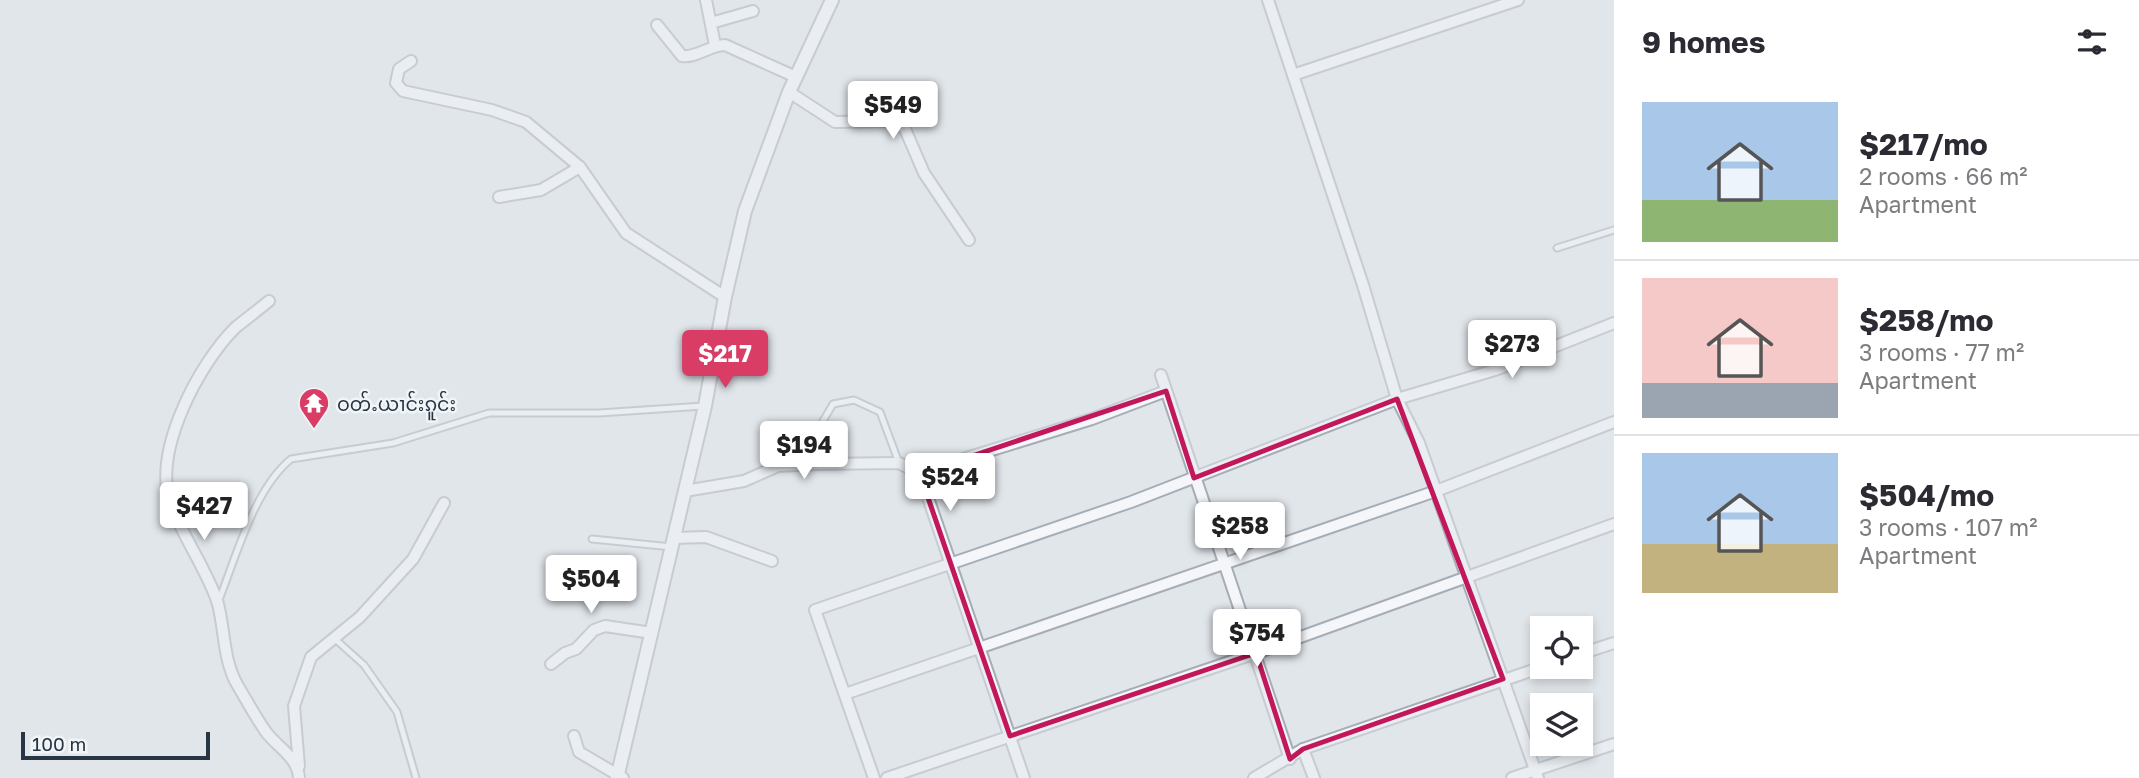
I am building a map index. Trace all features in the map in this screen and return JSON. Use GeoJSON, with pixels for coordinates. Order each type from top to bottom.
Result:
{"type":"FeatureCollection","features":[{"type":"Feature","properties":{"kind":"street"},"geometry":{"type":"LineString","coordinates":[[706,0],[715,45]]}},
{"type":"Feature","properties":{"kind":"street"},"geometry":{"type":"LineString","coordinates":[[574,736],[579,752],[619,777],[705,406],[725,297],[745,211],[789,92],[832,0]]}},
{"type":"Feature","properties":{"kind":"street"},"geometry":{"type":"LineString","coordinates":[[1268,0],[1398,399],[1419,443],[1536,774]]}},
{"type":"Feature","properties":{"kind":"street"},"geometry":{"type":"LineString","coordinates":[[1293,75],[1518,0]]}},
{"type":"Feature","properties":{"kind":"street"},"geometry":{"type":"LineString","coordinates":[[711,23],[753,11]]}},
{"type":"Feature","properties":{"kind":"street"},"geometry":{"type":"LineString","coordinates":[[657,25],[682,56],[688,57],[715,45],[735,49],[796,77]]}},
{"type":"Feature","properties":{"kind":"street"},"geometry":{"type":"LineString","coordinates":[[411,61],[399,69],[396,83],[403,90],[492,110],[526,122],[580,167],[626,233],[725,297]]}},
{"type":"Feature","properties":{"kind":"street"},"geometry":{"type":"LineString","coordinates":[[789,92],[835,122],[895,121],[905,129],[924,173],[969,240]]}},
{"type":"Feature","properties":{"kind":"street"},"geometry":{"type":"LineString","coordinates":[[499,197],[541,190],[580,167]]}},
{"type":"Feature","properties":{"kind":"street"},"geometry":{"type":"LineString","coordinates":[[269,301],[234,330],[198,376],[172,438],[167,466],[169,499],[218,603],[227,656],[235,682],[267,733],[299,774]]}},
{"type":"Feature","properties":{"kind":"street"},"geometry":{"type":"LineString","coordinates":[[874,778],[815,610],[1194,478],[1398,399],[1495,370],[1614,323]]}},
{"type":"Feature","properties":{"kind":"street"},"geometry":{"type":"LineString","coordinates":[[1161,375],[1290,759]]}},
{"type":"Feature","properties":{"kind":"street"},"geometry":{"type":"LineString","coordinates":[[1024,778],[924,486],[926,477],[932,471],[963,459],[1092,419],[1167,391]]}},
{"type":"Feature","properties":{"kind":"street"},"geometry":{"type":"LineString","coordinates":[[845,694],[1436,491],[1614,422]]}},
{"type":"Feature","properties":{"kind":"street"},"geometry":{"type":"LineString","coordinates":[[685,491],[744,481],[778,466],[899,463],[926,477]]}},
{"type":"Feature","properties":{"kind":"street"},"geometry":{"type":"LineString","coordinates":[[299,774],[294,706],[311,657],[360,617],[413,559],[444,503]]}},
{"type":"Feature","properties":{"kind":"street"},"geometry":{"type":"LineString","coordinates":[[887,778],[1256,653],[1614,524]]}},
{"type":"Feature","properties":{"kind":"street"},"geometry":{"type":"LineString","coordinates":[[673,542],[706,537],[772,561]]}},
{"type":"Feature","properties":{"kind":"street"},"geometry":{"type":"LineString","coordinates":[[551,664],[565,653],[576,649],[594,631],[605,626],[652,633]]}},
{"type":"Feature","properties":{"kind":"street"},"geometry":{"type":"LineString","coordinates":[[1593,650],[1614,643]]}},
{"type":"Feature","properties":{"kind":"street"},"geometry":{"type":"LineString","coordinates":[[1254,778],[1303,749],[1530,671]]}},
{"type":"Feature","properties":{"kind":"street"},"geometry":{"type":"LineString","coordinates":[[1512,778],[1536,774],[1614,744]]}},
{"type":"Feature","properties":{"kind":"street"},"geometry":{"type":"LineString","coordinates":[[1303,749],[1314,778]]}},
{"type":"Feature","properties":{"kind":"lane"},"geometry":{"type":"LineString","coordinates":[[1557,248],[1614,229]]}},
{"type":"Feature","properties":{"kind":"lane"},"geometry":{"type":"LineString","coordinates":[[819,464],[823,421],[833,404],[854,400],[880,412],[899,463]]}},
{"type":"Feature","properties":{"kind":"lane"},"geometry":{"type":"LineString","coordinates":[[218,603],[267,487],[279,469],[291,459],[393,443],[489,412],[599,413],[705,406]]}},
{"type":"Feature","properties":{"kind":"lane"},"geometry":{"type":"LineString","coordinates":[[592,539],[673,542]]}},
{"type":"Feature","properties":{"kind":"lane"},"geometry":{"type":"LineString","coordinates":[[334,638],[364,665],[397,712],[416,778]]}},
{"type":"Feature","properties":{"kind":"highlighted area"},"geometry":{"type":"Polygon","coordinates":[[[1166,391],[1194,478],[1397,399],[1503,679],[1303,749],[1290,759],[1256,653],[1010,736],[924,486],[932,471],[1166,391]]]}},
{"type":"Feature","properties":{"kind":"place","name":"ဝတ်ႉယၢင်းၵူင်း"},"geometry":{"type":"Point","coordinates":[314,430]}}]}
